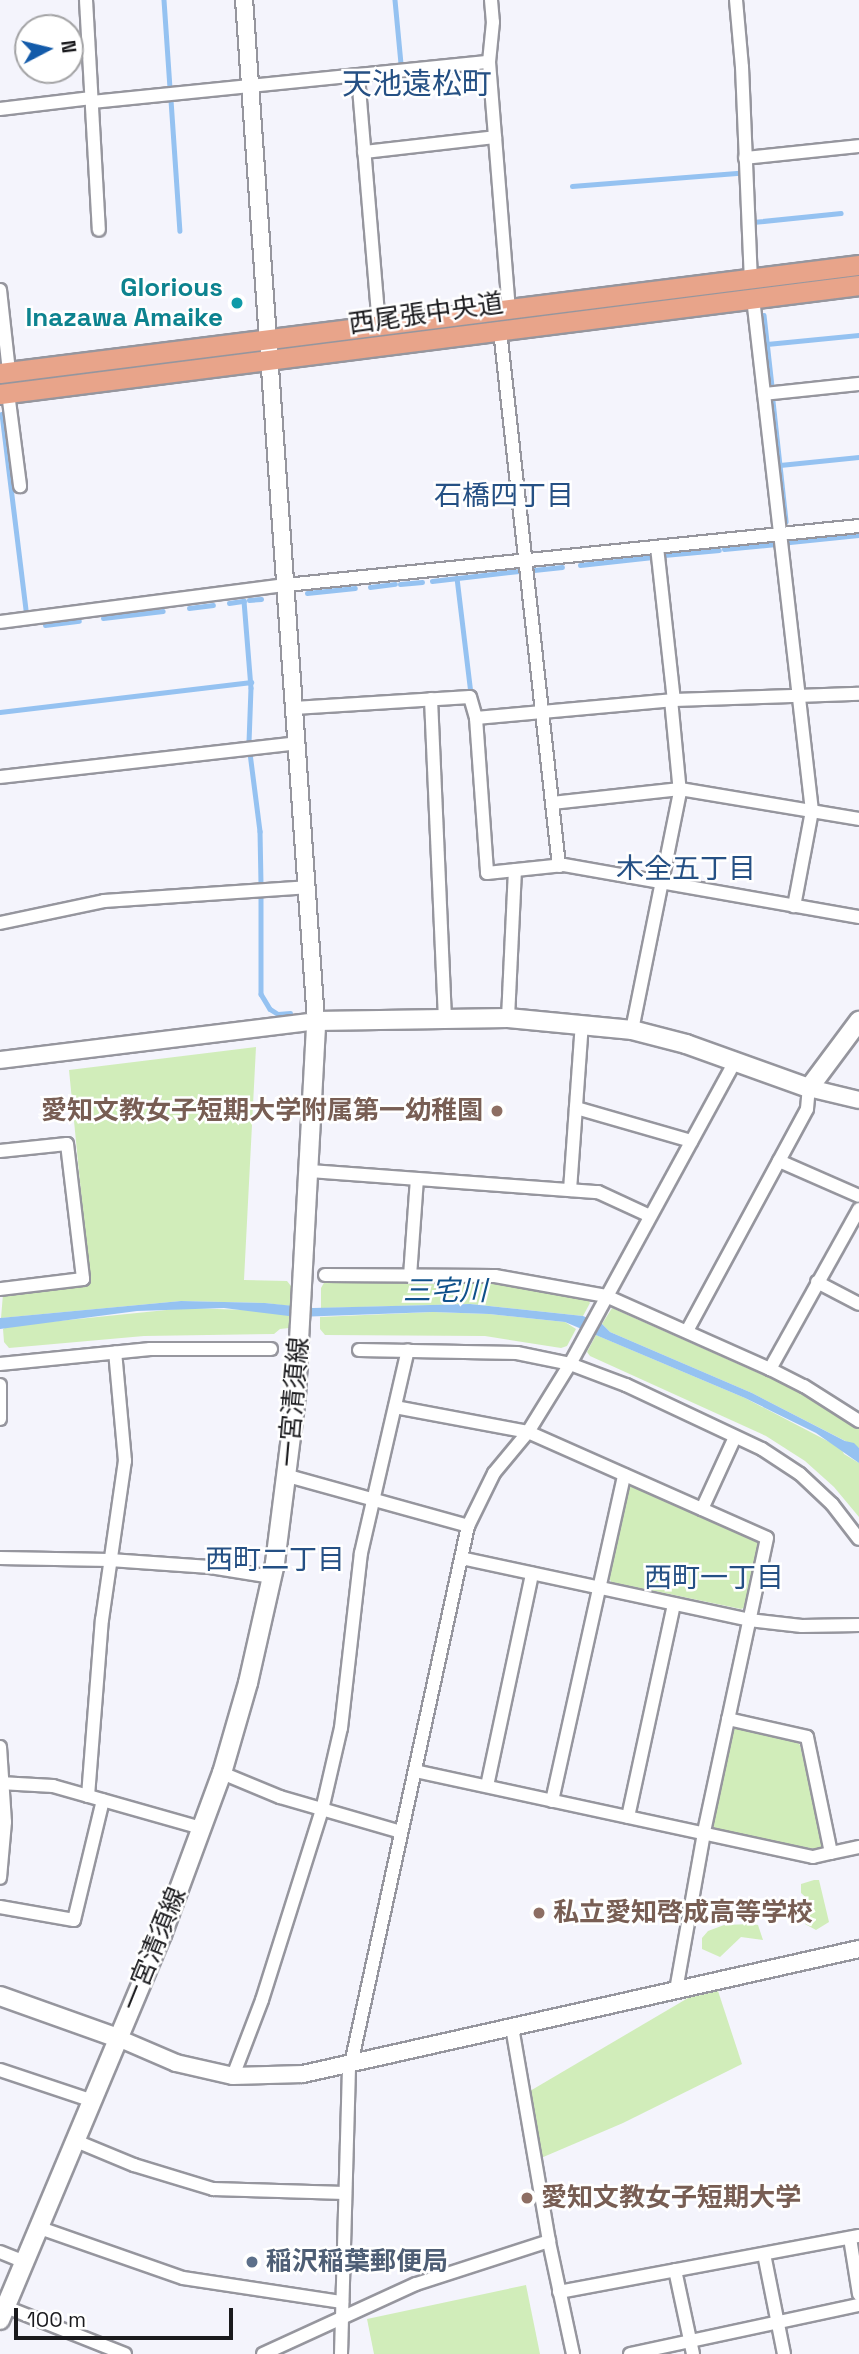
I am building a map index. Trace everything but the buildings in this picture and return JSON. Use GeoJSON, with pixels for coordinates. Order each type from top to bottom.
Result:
{"type":"FeatureCollection","features":[{"type":"Feature","properties":{"kind":"main road","name":"西尾張中央道"},"geometry":{"type":"LineString","coordinates":[[4,393],[270,362],[500,330],[752,288],[859,265]]}},
{"type":"Feature","properties":{"kind":"main road","name":"西尾張中央道"},"geometry":{"type":"LineString","coordinates":[[5,372],[509,308],[752,288],[859,285]]}},
{"type":"Feature","properties":{"kind":"main road"},"geometry":{"type":"LineString","coordinates":[[316,1021],[508,1018],[632,1030],[685,1044],[809,1088],[859,1021]]}},
{"type":"Feature","properties":{"kind":"main road","name":"一宮清須線"},"geometry":{"type":"LineString","coordinates":[[3,2314],[162,1935],[222,1773],[245,1696],[272,1577],[288,1476],[301,1330],[316,1021]]}},
{"type":"Feature","properties":{"kind":"main road"},"geometry":{"type":"LineString","coordinates":[[0,1996],[118,2038]]}},
{"type":"Feature","properties":{"kind":"street"},"geometry":{"type":"LineString","coordinates":[[86,0],[99,230]]}},
{"type":"Feature","properties":{"kind":"street"},"geometry":{"type":"LineString","coordinates":[[0,1060],[316,1021],[244,0]]}},
{"type":"Feature","properties":{"kind":"street"},"geometry":{"type":"LineString","coordinates":[[491,0],[493,22],[489,62],[509,308]]}},
{"type":"Feature","properties":{"kind":"street"},"geometry":{"type":"LineString","coordinates":[[736,0],[743,67],[752,288],[812,811],[794,906]]}},
{"type":"Feature","properties":{"kind":"street"},"geometry":{"type":"LineString","coordinates":[[0,109],[250,88],[489,62]]}},
{"type":"Feature","properties":{"kind":"street"},"geometry":{"type":"LineString","coordinates":[[358,76],[379,324]]}},
{"type":"Feature","properties":{"kind":"street"},"geometry":{"type":"LineString","coordinates":[[364,152],[495,137]]}},
{"type":"Feature","properties":{"kind":"street"},"geometry":{"type":"LineString","coordinates":[[745,158],[859,146]]}},
{"type":"Feature","properties":{"kind":"street"},"geometry":{"type":"LineString","coordinates":[[0,290],[5,372]]}},
{"type":"Feature","properties":{"kind":"street"},"geometry":{"type":"LineString","coordinates":[[500,330],[559,866]]}},
{"type":"Feature","properties":{"kind":"street"},"geometry":{"type":"LineString","coordinates":[[764,394],[859,384]]}},
{"type":"Feature","properties":{"kind":"street"},"geometry":{"type":"LineString","coordinates":[[4,393],[20,486]]}},
{"type":"Feature","properties":{"kind":"street"},"geometry":{"type":"LineString","coordinates":[[0,622],[286,585],[859,526]]}},
{"type":"Feature","properties":{"kind":"street"},"geometry":{"type":"LineString","coordinates":[[632,1030],[680,789],[657,547]]}},
{"type":"Feature","properties":{"kind":"street"},"geometry":{"type":"LineString","coordinates":[[476,718],[673,700],[859,694]]}},
{"type":"Feature","properties":{"kind":"street"},"geometry":{"type":"LineString","coordinates":[[294,708],[470,697],[476,718],[487,873],[559,866],[859,917]]}},
{"type":"Feature","properties":{"kind":"street"},"geometry":{"type":"LineString","coordinates":[[431,699],[445,1018]]}},
{"type":"Feature","properties":{"kind":"street"},"geometry":{"type":"LineString","coordinates":[[0,777],[297,743]]}},
{"type":"Feature","properties":{"kind":"street"},"geometry":{"type":"LineString","coordinates":[[552,803],[680,789],[859,819]]}},
{"type":"Feature","properties":{"kind":"street"},"geometry":{"type":"LineString","coordinates":[[508,1018],[514,870]]}},
{"type":"Feature","properties":{"kind":"street"},"geometry":{"type":"LineString","coordinates":[[0,923],[104,901],[307,887]]}},
{"type":"Feature","properties":{"kind":"street"},"geometry":{"type":"LineString","coordinates":[[570,1190],[582,1024]]}},
{"type":"Feature","properties":{"kind":"street"},"geometry":{"type":"LineString","coordinates":[[341,2354],[350,2064],[468,1526],[494,1473],[528,1432],[570,1364],[734,1063]]}},
{"type":"Feature","properties":{"kind":"street"},"geometry":{"type":"LineString","coordinates":[[687,1331],[807,1109],[809,1088],[859,1100]]}},
{"type":"Feature","properties":{"kind":"street"},"geometry":{"type":"LineString","coordinates":[[576,1108],[691,1141]]}},
{"type":"Feature","properties":{"kind":"street"},"geometry":{"type":"LineString","coordinates":[[0,1151],[67,1144],[83,1279],[0,1289]]}},
{"type":"Feature","properties":{"kind":"street"},"geometry":{"type":"LineString","coordinates":[[779,1161],[859,1196]]}},
{"type":"Feature","properties":{"kind":"street"},"geometry":{"type":"LineString","coordinates":[[310,1171],[598,1192],[650,1216]]}},
{"type":"Feature","properties":{"kind":"street"},"geometry":{"type":"LineString","coordinates":[[410,1276],[417,1179]]}},
{"type":"Feature","properties":{"kind":"street"},"geometry":{"type":"LineString","coordinates":[[770,1369],[859,1209]]}},
{"type":"Feature","properties":{"kind":"street"},"geometry":{"type":"LineString","coordinates":[[325,1275],[495,1276],[603,1301],[687,1331],[770,1369],[804,1386],[859,1421]]}},
{"type":"Feature","properties":{"kind":"street"},"geometry":{"type":"LineString","coordinates":[[817,1282],[859,1304]]}},
{"type":"Feature","properties":{"kind":"street"},"geometry":{"type":"LineString","coordinates":[[0,1364],[115,1352],[271,1349]]}},
{"type":"Feature","properties":{"kind":"street"},"geometry":{"type":"LineString","coordinates":[[359,1350],[517,1353],[570,1364],[626,1385],[735,1437],[800,1474],[832,1504],[859,1539]]}},
{"type":"Feature","properties":{"kind":"street"},"geometry":{"type":"LineString","coordinates":[[233,2076],[267,1987],[322,1810],[341,1728],[361,1553],[408,1350]]}},
{"type":"Feature","properties":{"kind":"street"},"geometry":{"type":"LineString","coordinates":[[88,1796],[102,1620],[125,1461],[115,1352]]}},
{"type":"Feature","properties":{"kind":"street"},"geometry":{"type":"LineString","coordinates":[[0,1385],[0,1419]]}},
{"type":"Feature","properties":{"kind":"street"},"geometry":{"type":"LineString","coordinates":[[395,1407],[528,1432],[766,1538],[704,1833],[676,1990]]}},
{"type":"Feature","properties":{"kind":"street"},"geometry":{"type":"LineString","coordinates":[[702,1509],[735,1437]]}},
{"type":"Feature","properties":{"kind":"street"},"geometry":{"type":"LineString","coordinates":[[552,1801],[624,1475]]}},
{"type":"Feature","properties":{"kind":"street"},"geometry":{"type":"LineString","coordinates":[[288,1476],[468,1526]]}},
{"type":"Feature","properties":{"kind":"street"},"geometry":{"type":"LineString","coordinates":[[461,1558],[749,1620],[802,1626],[859,1625]]}},
{"type":"Feature","properties":{"kind":"street"},"geometry":{"type":"LineString","coordinates":[[0,1559],[110,1560],[210,1567],[272,1577]]}},
{"type":"Feature","properties":{"kind":"street"},"geometry":{"type":"LineString","coordinates":[[487,1786],[532,1574]]}},
{"type":"Feature","properties":{"kind":"street"},"geometry":{"type":"LineString","coordinates":[[628,1817],[674,1604]]}},
{"type":"Feature","properties":{"kind":"street"},"geometry":{"type":"LineString","coordinates":[[728,1719],[807,1737],[831,1853]]}},
{"type":"Feature","properties":{"kind":"street"},"geometry":{"type":"LineString","coordinates":[[0,1747],[5,1822],[0,1878]]}},
{"type":"Feature","properties":{"kind":"street"},"geometry":{"type":"LineString","coordinates":[[415,1770],[813,1857],[859,1847]]}},
{"type":"Feature","properties":{"kind":"street"},"geometry":{"type":"LineString","coordinates":[[222,1773],[280,1797],[401,1832]]}},
{"type":"Feature","properties":{"kind":"street"},"geometry":{"type":"LineString","coordinates":[[2,1783],[53,1786],[201,1828]]}},
{"type":"Feature","properties":{"kind":"street"},"geometry":{"type":"LineString","coordinates":[[0,1907],[74,1920],[103,1800]]}},
{"type":"Feature","properties":{"kind":"street"},"geometry":{"type":"LineString","coordinates":[[118,2038],[176,2063],[233,2076],[303,2074],[859,1949]]}},
{"type":"Feature","properties":{"kind":"street"},"geometry":{"type":"LineString","coordinates":[[512,2027],[548,2241],[573,2354]]}},
{"type":"Feature","properties":{"kind":"street"},"geometry":{"type":"LineString","coordinates":[[0,2070],[93,2101]]}},
{"type":"Feature","properties":{"kind":"street"},"geometry":{"type":"LineString","coordinates":[[76,2141],[134,2165],[213,2189],[345,2193]]}},
{"type":"Feature","properties":{"kind":"street"},"geometry":{"type":"LineString","coordinates":[[40,2228],[183,2278],[342,2309]]}},
{"type":"Feature","properties":{"kind":"street"},"geometry":{"type":"LineString","coordinates":[[559,2292],[855,2237],[859,2294]]}},
{"type":"Feature","properties":{"kind":"street"},"geometry":{"type":"LineString","coordinates":[[263,2354],[342,2309],[548,2241]]}},
{"type":"Feature","properties":{"kind":"street"},"geometry":{"type":"LineString","coordinates":[[0,2252],[25,2262]]}},
{"type":"Feature","properties":{"kind":"street"},"geometry":{"type":"LineString","coordinates":[[764,2254],[784,2354]]}},
{"type":"Feature","properties":{"kind":"street"},"geometry":{"type":"LineString","coordinates":[[675,2270],[692,2348]]}},
{"type":"Feature","properties":{"kind":"street"},"geometry":{"type":"LineString","coordinates":[[630,2354],[692,2348],[778,2323],[859,2305]]}},
{"type":"Feature","properties":{"kind":"street"},"geometry":{"type":"LineString","coordinates":[[3,2314],[125,2354]]}},
{"type":"Feature","properties":{"kind":"green space"},"geometry":{"type":"Polygon","coordinates":[[[256,1047],[244,1280],[287,1281],[291,1286],[290,1306],[181,1301],[1,1318],[3,1294],[90,1284],[69,1070],[256,1047]]]}},
{"type":"Feature","properties":{"kind":"green space"},"geometry":{"type":"Polygon","coordinates":[[[325,1281],[516,1283],[587,1298],[590,1303],[583,1316],[470,1304],[321,1308],[321,1288],[325,1281]]]}},
{"type":"Feature","properties":{"kind":"green space"},"geometry":{"type":"Polygon","coordinates":[[[186,1308],[275,1311],[289,1315],[289,1328],[280,1329],[274,1334],[144,1336],[9,1348],[4,1342],[3,1329],[9,1326],[186,1308]]]}},
{"type":"Feature","properties":{"kind":"green space"},"geometry":{"type":"Polygon","coordinates":[[[612,1308],[808,1395],[859,1427],[859,1448],[752,1393],[610,1332],[602,1324],[612,1308]]]}},
{"type":"Feature","properties":{"kind":"green space"},"geometry":{"type":"Polygon","coordinates":[[[433,1312],[489,1314],[565,1322],[576,1329],[567,1346],[561,1348],[485,1336],[325,1335],[320,1329],[320,1317],[433,1312]]]}},
{"type":"Feature","properties":{"kind":"green space"},"geometry":{"type":"Polygon","coordinates":[[[596,1335],[745,1398],[841,1448],[844,1454],[859,1463],[859,1517],[834,1487],[805,1461],[766,1436],[590,1356],[587,1352],[596,1335]]]}},
{"type":"Feature","properties":{"kind":"green space"},"geometry":{"type":"Polygon","coordinates":[[[634,1485],[756,1540],[759,1546],[746,1607],[741,1609],[611,1582],[609,1577],[627,1489],[634,1485]]]}},
{"type":"Feature","properties":{"kind":"green space"},"geometry":{"type":"Polygon","coordinates":[[[738,1727],[796,1741],[800,1745],[823,1845],[820,1850],[716,1830],[712,1823],[732,1731],[738,1727]]]}},
{"type":"Feature","properties":{"kind":"green space"},"geometry":{"type":"Polygon","coordinates":[[[819,1880],[829,1922],[816,1930],[805,1924],[811,1911],[811,1902],[801,1893],[801,1884],[819,1880]]]}},
{"type":"Feature","properties":{"kind":"green space"},"geometry":{"type":"Polygon","coordinates":[[[724,1925],[758,1925],[763,1940],[741,1937],[720,1957],[702,1949],[702,1938],[708,1931],[724,1925]]]}},
{"type":"Feature","properties":{"kind":"green space"},"geometry":{"type":"Polygon","coordinates":[[[718,1991],[742,2064],[623,2123],[541,2158],[530,2091],[688,1998],[718,1991]]]}},
{"type":"Feature","properties":{"kind":"green space"},"geometry":{"type":"Polygon","coordinates":[[[526,2285],[540,2354],[374,2354],[367,2319],[526,2285]]]}},
{"type":"Feature","properties":{"kind":"water"},"geometry":{"type":"Polygon","coordinates":[[[181,1301],[265,1303],[313,1308],[470,1304],[583,1316],[602,1324],[610,1332],[752,1393],[845,1441],[854,1443],[859,1448],[859,1463],[816,1433],[745,1398],[565,1322],[489,1314],[433,1312],[297,1317],[224,1308],[137,1311],[0,1329],[0,1318],[181,1301]]]}},
{"type":"Feature","properties":{"kind":"waterway"},"geometry":{"type":"LineString","coordinates":[[164,0],[170,87]]}},
{"type":"Feature","properties":{"kind":"waterway"},"geometry":{"type":"LineString","coordinates":[[395,0],[401,63]]}},
{"type":"Feature","properties":{"kind":"waterway"},"geometry":{"type":"LineString","coordinates":[[171,100],[180,231]]}},
{"type":"Feature","properties":{"kind":"waterway"},"geometry":{"type":"LineString","coordinates":[[572,186],[739,173]]}},
{"type":"Feature","properties":{"kind":"waterway"},"geometry":{"type":"LineString","coordinates":[[753,222],[841,213]]}},
{"type":"Feature","properties":{"kind":"waterway"},"geometry":{"type":"LineString","coordinates":[[764,315],[772,386]]}},
{"type":"Feature","properties":{"kind":"waterway"},"geometry":{"type":"LineString","coordinates":[[767,344],[859,335]]}},
{"type":"Feature","properties":{"kind":"waterway"},"geometry":{"type":"LineString","coordinates":[[773,401],[786,521]]}},
{"type":"Feature","properties":{"kind":"waterway"},"geometry":{"type":"LineString","coordinates":[[2,414],[26,610]]}},
{"type":"Feature","properties":{"kind":"waterway"},"geometry":{"type":"LineString","coordinates":[[780,465],[859,457]]}},
{"type":"Feature","properties":{"kind":"waterway"},"geometry":{"type":"LineString","coordinates":[[790,542],[859,535]]}},
{"type":"Feature","properties":{"kind":"waterway"},"geometry":{"type":"LineString","coordinates":[[724,549],[776,544]]}},
{"type":"Feature","properties":{"kind":"waterway"},"geometry":{"type":"LineString","coordinates":[[664,555],[719,550]]}},
{"type":"Feature","properties":{"kind":"waterway"},"geometry":{"type":"LineString","coordinates":[[580,565],[653,557]]}},
{"type":"Feature","properties":{"kind":"waterway"},"geometry":{"type":"LineString","coordinates":[[534,570],[562,567]]}},
{"type":"Feature","properties":{"kind":"waterway"},"geometry":{"type":"LineString","coordinates":[[432,581],[518,571]]}},
{"type":"Feature","properties":{"kind":"waterway"},"geometry":{"type":"LineString","coordinates":[[457,578],[471,693]]}},
{"type":"Feature","properties":{"kind":"waterway"},"geometry":{"type":"LineString","coordinates":[[400,584],[422,582]]}},
{"type":"Feature","properties":{"kind":"waterway"},"geometry":{"type":"LineString","coordinates":[[370,587],[395,584]]}},
{"type":"Feature","properties":{"kind":"waterway"},"geometry":{"type":"LineString","coordinates":[[307,593],[355,588]]}},
{"type":"Feature","properties":{"kind":"waterway"},"geometry":{"type":"LineString","coordinates":[[249,600],[261,599]]}},
{"type":"Feature","properties":{"kind":"waterway"},"geometry":{"type":"LineString","coordinates":[[244,601],[251,688],[249,742]]}},
{"type":"Feature","properties":{"kind":"waterway"},"geometry":{"type":"LineString","coordinates":[[229,603],[244,601]]}},
{"type":"Feature","properties":{"kind":"waterway"},"geometry":{"type":"LineString","coordinates":[[189,608],[213,605]]}},
{"type":"Feature","properties":{"kind":"waterway"},"geometry":{"type":"LineString","coordinates":[[103,618],[163,611]]}},
{"type":"Feature","properties":{"kind":"waterway"},"geometry":{"type":"LineString","coordinates":[[45,625],[79,621]]}},
{"type":"Feature","properties":{"kind":"waterway"},"geometry":{"type":"LineString","coordinates":[[0,712],[251,682]]}},
{"type":"Feature","properties":{"kind":"waterway"},"geometry":{"type":"LineString","coordinates":[[250,753],[260,831],[261,883]]}},
{"type":"Feature","properties":{"kind":"waterway"},"geometry":{"type":"LineString","coordinates":[[261,896],[261,994],[270,1009],[278,1014],[290,1013]]}},
{"type":"Feature","properties":{"kind":"place","name":"Glorious Inazawa Amaike"},"geometry":{"type":"Point","coordinates":[237,303]}},
{"type":"Feature","properties":{"kind":"place","name":"愛知文教女子短期大学附属第一幼稚園"},"geometry":{"type":"Point","coordinates":[497,1111]}},
{"type":"Feature","properties":{"kind":"place","name":"私立愛知啓成高等学校"},"geometry":{"type":"Point","coordinates":[539,1913]}},
{"type":"Feature","properties":{"kind":"place","name":"愛知文教女子短期大学"},"geometry":{"type":"Point","coordinates":[527,2198]}},
{"type":"Feature","properties":{"kind":"place","name":"稲沢稲葉郵便局"},"geometry":{"type":"Point","coordinates":[252,2262]}},
{"type":"Feature","properties":{"kind":"district","name":"天池遠松町"},"geometry":{"type":"Point","coordinates":[417,84]}},
{"type":"Feature","properties":{"kind":"district","name":"石橋四丁目"},"geometry":{"type":"Point","coordinates":[504,495]}},
{"type":"Feature","properties":{"kind":"district","name":"木全五丁目"},"geometry":{"type":"Point","coordinates":[686,868]}},
{"type":"Feature","properties":{"kind":"district","name":"西町二丁目"},"geometry":{"type":"Point","coordinates":[275,1559]}},
{"type":"Feature","properties":{"kind":"district","name":"西町一丁目"},"geometry":{"type":"Point","coordinates":[714,1577]}},
{"type":"Feature","properties":{"kind":"water label","name":"三宅川"},"geometry":{"type":"Point","coordinates":[445,1290]}}]}
